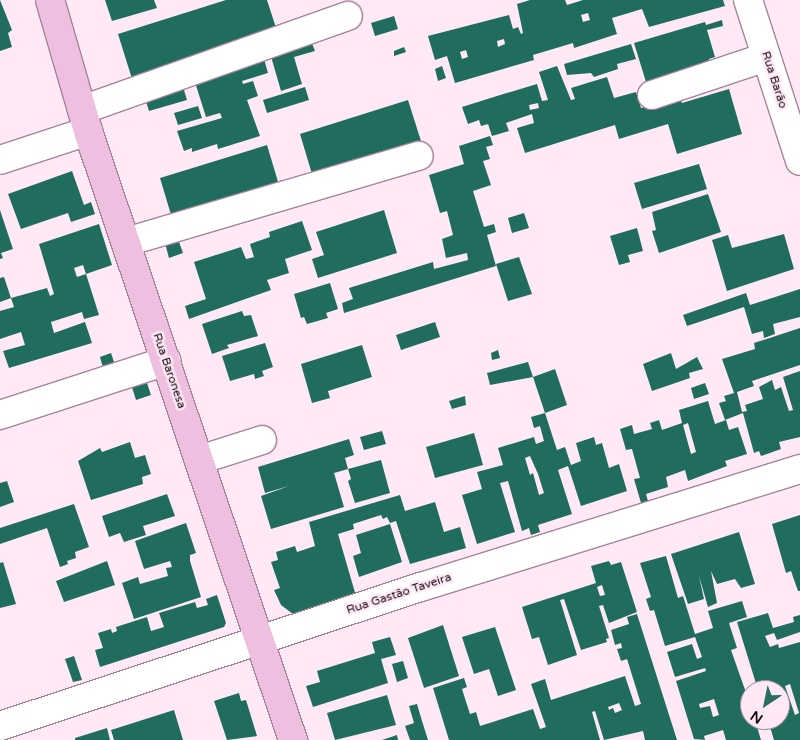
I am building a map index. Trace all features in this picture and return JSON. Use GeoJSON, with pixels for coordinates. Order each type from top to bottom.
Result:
{"type":"FeatureCollection","features":[{"type":"Feature","properties":{"kind":"main road","name":"Rua Baronesa"},"geometry":{"type":"LineString","coordinates":[[50,0],[85,120],[293,740]]}},
{"type":"Feature","properties":{"kind":"street","name":"Rua Barão"},"geometry":{"type":"LineString","coordinates":[[748,0],[800,161]]}},
{"type":"Feature","properties":{"kind":"street"},"geometry":{"type":"LineString","coordinates":[[0,160],[85,120],[348,16]]}},
{"type":"Feature","properties":{"kind":"street"},"geometry":{"type":"LineString","coordinates":[[652,95],[766,56]]}},
{"type":"Feature","properties":{"kind":"street"},"geometry":{"type":"LineString","coordinates":[[126,242],[419,156]]}},
{"type":"Feature","properties":{"kind":"street"},"geometry":{"type":"LineString","coordinates":[[0,414],[166,361]]}},
{"type":"Feature","properties":{"kind":"street"},"geometry":{"type":"LineString","coordinates":[[199,460],[262,440]]}},
{"type":"Feature","properties":{"kind":"street","name":"Rua Gastão Taveira"},"geometry":{"type":"LineString","coordinates":[[0,726],[260,639],[800,469]]}},
{"type":"Feature","properties":{"kind":"building"},"geometry":{"type":"Polygon","coordinates":[[[0,0],[12,30],[8,33],[12,47],[0,51],[0,0]]]}},
{"type":"Feature","properties":{"kind":"building"},"geometry":{"type":"Polygon","coordinates":[[[105,0],[154,0],[157,8],[112,21],[105,0]]]}},
{"type":"Feature","properties":{"kind":"building"},"geometry":{"type":"Polygon","coordinates":[[[226,0],[267,0],[279,37],[133,82],[118,34],[226,0]]]}},
{"type":"Feature","properties":{"kind":"building"},"geometry":{"type":"Polygon","coordinates":[[[530,0],[565,0],[567,5],[583,0],[723,0],[725,6],[649,27],[642,9],[612,18],[617,34],[574,48],[573,43],[533,55],[534,60],[455,83],[447,56],[435,60],[428,36],[509,15],[513,29],[518,27],[521,34],[523,33],[517,4],[530,0]],[[588,13],[581,15],[583,22],[590,20],[588,13]],[[504,39],[497,41],[498,47],[505,44],[504,39]],[[466,50],[460,52],[462,59],[468,57],[466,50]]]}},
{"type":"Feature","properties":{"kind":"building"},"geometry":{"type":"Polygon","coordinates":[[[394,16],[398,29],[375,36],[371,23],[394,16]]]}},
{"type":"Feature","properties":{"kind":"building"},"geometry":{"type":"Polygon","coordinates":[[[722,20],[723,26],[707,30],[715,57],[709,59],[709,64],[646,82],[634,43],[705,22],[706,25],[722,20]]]}},
{"type":"Feature","properties":{"kind":"building"},"geometry":{"type":"Polygon","coordinates":[[[311,41],[315,51],[294,57],[302,84],[281,91],[270,53],[311,41]]]}},
{"type":"Feature","properties":{"kind":"building"},"geometry":{"type":"Polygon","coordinates":[[[631,44],[636,59],[617,64],[618,69],[594,77],[591,73],[567,75],[564,64],[631,44]]]}},
{"type":"Feature","properties":{"kind":"building"},"geometry":{"type":"Polygon","coordinates":[[[404,47],[406,52],[394,56],[394,51],[404,47]]]}},
{"type":"Feature","properties":{"kind":"building"},"geometry":{"type":"Polygon","coordinates":[[[263,55],[268,73],[242,81],[243,84],[253,81],[258,96],[247,100],[260,136],[218,149],[217,144],[192,152],[192,148],[184,151],[177,131],[222,118],[220,113],[206,117],[193,76],[263,55]]]}},
{"type":"Feature","properties":{"kind":"building"},"geometry":{"type":"Polygon","coordinates":[[[442,66],[446,78],[438,81],[435,69],[442,66]]]}},
{"type":"Feature","properties":{"kind":"building"},"geometry":{"type":"Polygon","coordinates":[[[557,66],[571,100],[575,99],[571,88],[607,77],[614,98],[636,92],[641,108],[679,96],[682,103],[729,89],[742,134],[677,154],[668,124],[619,139],[615,125],[525,153],[517,128],[534,123],[532,114],[506,123],[509,131],[492,136],[488,124],[481,126],[479,120],[468,124],[462,107],[537,84],[542,101],[548,100],[539,72],[557,66]],[[538,103],[529,105],[530,110],[539,108],[538,103]]]}},
{"type":"Feature","properties":{"kind":"building"},"geometry":{"type":"Polygon","coordinates":[[[181,80],[187,100],[149,111],[143,91],[181,80]]]}},
{"type":"Feature","properties":{"kind":"building"},"geometry":{"type":"Polygon","coordinates":[[[305,87],[309,100],[267,113],[263,100],[305,87]]]}},
{"type":"Feature","properties":{"kind":"building"},"geometry":{"type":"Polygon","coordinates":[[[408,100],[421,141],[312,174],[300,134],[408,100]]]}},
{"type":"Feature","properties":{"kind":"building"},"geometry":{"type":"Polygon","coordinates":[[[198,106],[202,118],[178,125],[174,113],[198,106]]]}},
{"type":"Feature","properties":{"kind":"building"},"geometry":{"type":"Polygon","coordinates":[[[490,136],[493,145],[486,147],[490,159],[483,161],[491,185],[473,191],[484,227],[494,224],[496,232],[487,235],[496,266],[344,313],[342,303],[353,299],[349,288],[433,262],[434,269],[468,260],[467,253],[446,258],[442,239],[453,235],[447,211],[440,213],[429,175],[464,164],[459,146],[490,136]]]}},
{"type":"Feature","properties":{"kind":"building"},"geometry":{"type":"Polygon","coordinates":[[[267,145],[279,185],[172,218],[160,178],[267,145]]]}},
{"type":"Feature","properties":{"kind":"building"},"geometry":{"type":"Polygon","coordinates":[[[699,164],[707,189],[642,209],[634,183],[699,164]]]}},
{"type":"Feature","properties":{"kind":"building"},"geometry":{"type":"Polygon","coordinates":[[[72,171],[84,205],[91,202],[95,214],[71,222],[68,213],[21,229],[8,194],[72,171]]]}},
{"type":"Feature","properties":{"kind":"building"},"geometry":{"type":"Polygon","coordinates":[[[708,194],[721,232],[659,253],[652,231],[656,230],[652,212],[708,194]]]}},
{"type":"Feature","properties":{"kind":"building"},"geometry":{"type":"Polygon","coordinates":[[[0,210],[13,249],[1,253],[3,258],[0,259],[0,210]]]}},
{"type":"Feature","properties":{"kind":"building"},"geometry":{"type":"Polygon","coordinates":[[[384,210],[397,253],[318,278],[312,259],[324,255],[316,232],[384,210]]]}},
{"type":"Feature","properties":{"kind":"building"},"geometry":{"type":"Polygon","coordinates":[[[524,213],[529,228],[512,233],[508,218],[524,213]]]}},
{"type":"Feature","properties":{"kind":"building"},"geometry":{"type":"Polygon","coordinates":[[[302,221],[312,250],[285,259],[289,273],[267,280],[271,290],[189,319],[185,306],[206,299],[194,262],[241,247],[246,259],[254,257],[250,244],[270,237],[269,232],[302,221]]]}},
{"type":"Feature","properties":{"kind":"building"},"geometry":{"type":"Polygon","coordinates":[[[99,224],[112,265],[86,274],[99,315],[84,319],[82,312],[51,322],[54,333],[85,322],[92,343],[9,368],[3,351],[25,345],[21,332],[0,339],[0,311],[14,307],[11,298],[47,288],[50,296],[54,294],[39,244],[99,224]],[[83,265],[74,268],[77,277],[86,274],[83,265]]]}},
{"type":"Feature","properties":{"kind":"building"},"geometry":{"type":"Polygon","coordinates":[[[637,228],[643,251],[628,255],[630,262],[619,265],[610,236],[637,228]]]}},
{"type":"Feature","properties":{"kind":"building"},"geometry":{"type":"Polygon","coordinates":[[[784,234],[794,269],[727,291],[712,240],[728,235],[732,248],[784,234]]]}},
{"type":"Feature","properties":{"kind":"building"},"geometry":{"type":"Polygon","coordinates":[[[178,239],[183,253],[169,258],[165,243],[178,239]]]}},
{"type":"Feature","properties":{"kind":"building"},"geometry":{"type":"Polygon","coordinates":[[[519,257],[532,294],[508,301],[496,264],[519,257]]]}},
{"type":"Feature","properties":{"kind":"building"},"geometry":{"type":"Polygon","coordinates":[[[4,277],[11,298],[0,302],[0,278],[4,277]]]}},
{"type":"Feature","properties":{"kind":"building"},"geometry":{"type":"Polygon","coordinates":[[[330,283],[338,309],[326,313],[328,318],[307,324],[304,317],[301,318],[294,294],[330,283]]]}},
{"type":"Feature","properties":{"kind":"building"},"geometry":{"type":"Polygon","coordinates":[[[800,289],[800,317],[773,324],[775,334],[764,338],[763,331],[752,334],[744,307],[687,326],[683,315],[746,293],[750,305],[800,289]]]}},
{"type":"Feature","properties":{"kind":"building"},"geometry":{"type":"Polygon","coordinates":[[[242,311],[244,316],[251,315],[258,336],[227,345],[229,348],[212,354],[202,324],[242,311]]]}},
{"type":"Feature","properties":{"kind":"building"},"geometry":{"type":"Polygon","coordinates":[[[435,322],[440,337],[401,350],[396,335],[435,322]]]}},
{"type":"Feature","properties":{"kind":"building"},"geometry":{"type":"Polygon","coordinates":[[[800,328],[800,365],[752,381],[754,386],[737,392],[742,412],[747,411],[745,405],[763,399],[759,387],[772,380],[775,390],[781,387],[789,411],[793,410],[783,377],[800,371],[800,437],[779,442],[781,449],[761,456],[759,451],[754,453],[743,413],[725,420],[719,403],[726,401],[724,396],[734,393],[722,359],[755,349],[754,343],[800,328]]]}},
{"type":"Feature","properties":{"kind":"building"},"geometry":{"type":"Polygon","coordinates":[[[265,343],[273,367],[262,371],[264,376],[255,379],[254,374],[230,381],[222,356],[265,343]]]}},
{"type":"Feature","properties":{"kind":"building"},"geometry":{"type":"Polygon","coordinates":[[[362,345],[372,377],[328,391],[330,398],[312,403],[301,364],[362,345]]]}},
{"type":"Feature","properties":{"kind":"building"},"geometry":{"type":"Polygon","coordinates":[[[498,350],[500,358],[492,360],[491,353],[498,350]]]}},
{"type":"Feature","properties":{"kind":"building"},"geometry":{"type":"Polygon","coordinates":[[[111,353],[117,371],[105,375],[100,357],[111,353]]]}},
{"type":"Feature","properties":{"kind":"building"},"geometry":{"type":"Polygon","coordinates":[[[671,353],[676,369],[697,357],[703,369],[689,373],[690,378],[652,391],[643,364],[671,353]]]}},
{"type":"Feature","properties":{"kind":"building"},"geometry":{"type":"Polygon","coordinates":[[[528,362],[533,377],[490,385],[487,373],[528,362]]]}},
{"type":"Feature","properties":{"kind":"building"},"geometry":{"type":"Polygon","coordinates":[[[555,369],[567,405],[545,413],[533,377],[555,369]]]}},
{"type":"Feature","properties":{"kind":"building"},"geometry":{"type":"Polygon","coordinates":[[[145,377],[151,395],[136,400],[130,381],[145,377]]]}},
{"type":"Feature","properties":{"kind":"building"},"geometry":{"type":"Polygon","coordinates":[[[705,383],[709,394],[694,399],[691,388],[705,383]]]}},
{"type":"Feature","properties":{"kind":"building"},"geometry":{"type":"Polygon","coordinates":[[[465,396],[466,405],[452,409],[449,401],[465,396]]]}},
{"type":"Feature","properties":{"kind":"building"},"geometry":{"type":"Polygon","coordinates":[[[708,401],[715,424],[726,420],[729,430],[738,427],[747,454],[725,461],[727,466],[688,481],[685,470],[666,477],[668,487],[646,494],[648,501],[641,503],[634,479],[640,478],[632,449],[626,450],[620,429],[632,425],[634,434],[652,429],[650,423],[659,420],[662,430],[682,423],[679,410],[708,401]],[[688,423],[683,425],[691,454],[696,452],[688,423]]]}},
{"type":"Feature","properties":{"kind":"building"},"geometry":{"type":"Polygon","coordinates":[[[545,413],[557,450],[565,447],[571,465],[581,461],[576,443],[594,437],[596,445],[602,443],[609,468],[619,464],[627,491],[581,506],[568,466],[558,470],[572,514],[538,525],[540,532],[531,535],[529,528],[522,531],[508,481],[500,483],[515,532],[477,544],[462,495],[482,489],[477,472],[503,465],[498,448],[534,437],[536,444],[544,441],[540,426],[534,428],[531,417],[545,413]],[[530,456],[525,458],[530,475],[533,473],[539,495],[544,493],[530,456]]]}},
{"type":"Feature","properties":{"kind":"building"},"geometry":{"type":"Polygon","coordinates":[[[382,431],[386,444],[364,450],[360,437],[382,431]]]}},
{"type":"Feature","properties":{"kind":"building"},"geometry":{"type":"Polygon","coordinates":[[[474,433],[483,465],[435,478],[426,447],[474,433]]]}},
{"type":"Feature","properties":{"kind":"building"},"geometry":{"type":"Polygon","coordinates":[[[349,439],[354,455],[345,458],[348,469],[334,473],[344,507],[271,529],[261,496],[289,486],[265,493],[258,467],[349,439]]]}},
{"type":"Feature","properties":{"kind":"building"},"geometry":{"type":"Polygon","coordinates":[[[130,442],[135,458],[145,455],[151,474],[142,477],[143,484],[91,500],[78,461],[100,448],[102,452],[130,442]]]}},
{"type":"Feature","properties":{"kind":"building"},"geometry":{"type":"Polygon","coordinates":[[[381,460],[390,493],[355,503],[348,481],[351,479],[348,469],[381,460]]]}},
{"type":"Feature","properties":{"kind":"building"},"geometry":{"type":"Polygon","coordinates":[[[7,481],[14,502],[0,507],[0,483],[7,481]]]}},
{"type":"Feature","properties":{"kind":"building"},"geometry":{"type":"Polygon","coordinates":[[[167,494],[175,516],[143,526],[146,535],[124,542],[120,533],[109,537],[102,516],[167,494]]]}},
{"type":"Feature","properties":{"kind":"building"},"geometry":{"type":"Polygon","coordinates":[[[400,495],[405,511],[435,502],[444,532],[460,527],[466,548],[410,564],[396,521],[390,523],[387,517],[383,519],[381,515],[353,524],[354,529],[338,534],[356,596],[293,614],[281,605],[274,590],[280,588],[271,562],[278,560],[276,552],[295,546],[297,552],[315,546],[309,522],[400,495]]]}},
{"type":"Feature","properties":{"kind":"building"},"geometry":{"type":"Polygon","coordinates":[[[74,504],[89,547],[75,552],[76,558],[67,561],[68,564],[60,567],[47,528],[0,544],[0,528],[74,504]]]}},
{"type":"Feature","properties":{"kind":"building"},"geometry":{"type":"Polygon","coordinates":[[[800,515],[800,591],[798,591],[791,571],[786,573],[772,524],[800,515]]]}},
{"type":"Feature","properties":{"kind":"building"},"geometry":{"type":"Polygon","coordinates":[[[186,523],[196,553],[190,555],[190,561],[201,597],[134,619],[122,583],[138,577],[140,584],[168,576],[166,568],[172,567],[170,561],[144,569],[135,541],[186,523]]]}},
{"type":"Feature","properties":{"kind":"building"},"geometry":{"type":"Polygon","coordinates":[[[390,524],[402,562],[359,577],[353,556],[361,553],[356,535],[390,524]]]}},
{"type":"Feature","properties":{"kind":"building"},"geometry":{"type":"Polygon","coordinates":[[[739,532],[755,584],[741,588],[735,579],[717,584],[711,571],[717,603],[708,607],[699,576],[704,599],[688,604],[671,554],[739,532]]]}},
{"type":"Feature","properties":{"kind":"building"},"geometry":{"type":"Polygon","coordinates":[[[666,556],[678,598],[683,596],[695,634],[713,628],[708,611],[742,601],[747,617],[729,623],[737,648],[731,650],[742,680],[740,680],[740,730],[758,730],[761,740],[726,740],[723,730],[704,736],[705,740],[694,739],[676,681],[706,671],[705,668],[675,677],[667,652],[692,644],[697,659],[702,657],[695,637],[665,646],[654,610],[650,611],[646,599],[651,597],[640,563],[666,556]],[[714,699],[699,704],[700,708],[710,706],[713,717],[719,715],[714,699]]]}},
{"type":"Feature","properties":{"kind":"building"},"geometry":{"type":"Polygon","coordinates":[[[107,561],[115,585],[64,602],[56,581],[107,561]]]}},
{"type":"Feature","properties":{"kind":"building"},"geometry":{"type":"Polygon","coordinates":[[[609,561],[611,565],[621,562],[637,612],[609,623],[603,605],[599,606],[609,638],[606,639],[607,642],[581,650],[564,599],[560,600],[577,655],[548,665],[539,637],[532,639],[522,607],[596,583],[591,566],[609,561]],[[602,585],[597,587],[600,596],[605,595],[602,585]]]}},
{"type":"Feature","properties":{"kind":"building"},"geometry":{"type":"Polygon","coordinates":[[[3,562],[16,604],[0,608],[0,563],[3,562]]]}},
{"type":"Feature","properties":{"kind":"building"},"geometry":{"type":"Polygon","coordinates":[[[217,595],[226,623],[224,627],[100,667],[95,650],[103,648],[98,633],[111,629],[112,633],[117,631],[116,627],[147,617],[151,631],[164,627],[159,613],[195,602],[197,608],[208,605],[206,599],[217,595]]]}},
{"type":"Feature","properties":{"kind":"building"},"geometry":{"type":"Polygon","coordinates":[[[768,613],[773,628],[794,622],[793,617],[800,615],[800,632],[777,640],[774,633],[765,636],[770,647],[778,644],[779,648],[800,642],[800,740],[774,740],[771,730],[790,730],[790,700],[795,715],[799,713],[790,680],[755,680],[737,622],[768,613]]]}},
{"type":"Feature","properties":{"kind":"building"},"geometry":{"type":"Polygon","coordinates":[[[637,614],[677,740],[645,740],[643,731],[604,740],[595,711],[592,712],[600,740],[449,740],[433,688],[464,678],[467,687],[462,689],[470,714],[476,712],[480,726],[533,709],[540,729],[546,727],[531,684],[545,679],[551,700],[625,676],[635,706],[641,704],[627,659],[621,661],[617,649],[622,648],[621,643],[615,645],[611,630],[629,624],[627,617],[637,614]],[[619,703],[608,707],[609,710],[613,708],[615,713],[622,710],[619,703]]]}},
{"type":"Feature","properties":{"kind":"building"},"geometry":{"type":"Polygon","coordinates":[[[443,625],[459,676],[424,688],[408,638],[443,625]]]}},
{"type":"Feature","properties":{"kind":"building"},"geometry":{"type":"Polygon","coordinates":[[[495,627],[516,690],[498,696],[489,669],[474,674],[462,637],[495,627]]]}},
{"type":"Feature","properties":{"kind":"building"},"geometry":{"type":"Polygon","coordinates":[[[390,637],[396,655],[381,659],[388,683],[313,707],[306,686],[320,682],[317,671],[375,653],[372,642],[390,637]]]}},
{"type":"Feature","properties":{"kind":"building"},"geometry":{"type":"Polygon","coordinates":[[[74,656],[82,680],[73,682],[65,659],[74,656]]]}},
{"type":"Feature","properties":{"kind":"building"},"geometry":{"type":"Polygon","coordinates":[[[403,661],[408,678],[397,682],[392,664],[403,661]]]}},
{"type":"Feature","properties":{"kind":"building"},"geometry":{"type":"Polygon","coordinates":[[[239,693],[241,701],[246,700],[257,736],[227,740],[214,701],[239,693]]]}},
{"type":"Feature","properties":{"kind":"building"},"geometry":{"type":"Polygon","coordinates":[[[387,695],[396,725],[335,740],[327,713],[387,695]]]}},
{"type":"Feature","properties":{"kind":"building"},"geometry":{"type":"Polygon","coordinates":[[[417,704],[428,740],[410,740],[405,726],[414,723],[409,706],[417,704]]]}},
{"type":"Feature","properties":{"kind":"building"},"geometry":{"type":"Polygon","coordinates":[[[174,710],[183,740],[114,740],[111,730],[174,710]]]}},
{"type":"Feature","properties":{"kind":"building"},"geometry":{"type":"Polygon","coordinates":[[[107,728],[110,740],[75,740],[75,738],[107,728]]]}},
{"type":"Feature","properties":{"kind":"building"},"geometry":{"type":"Polygon","coordinates":[[[397,735],[398,740],[382,740],[397,735]]]}}]}
